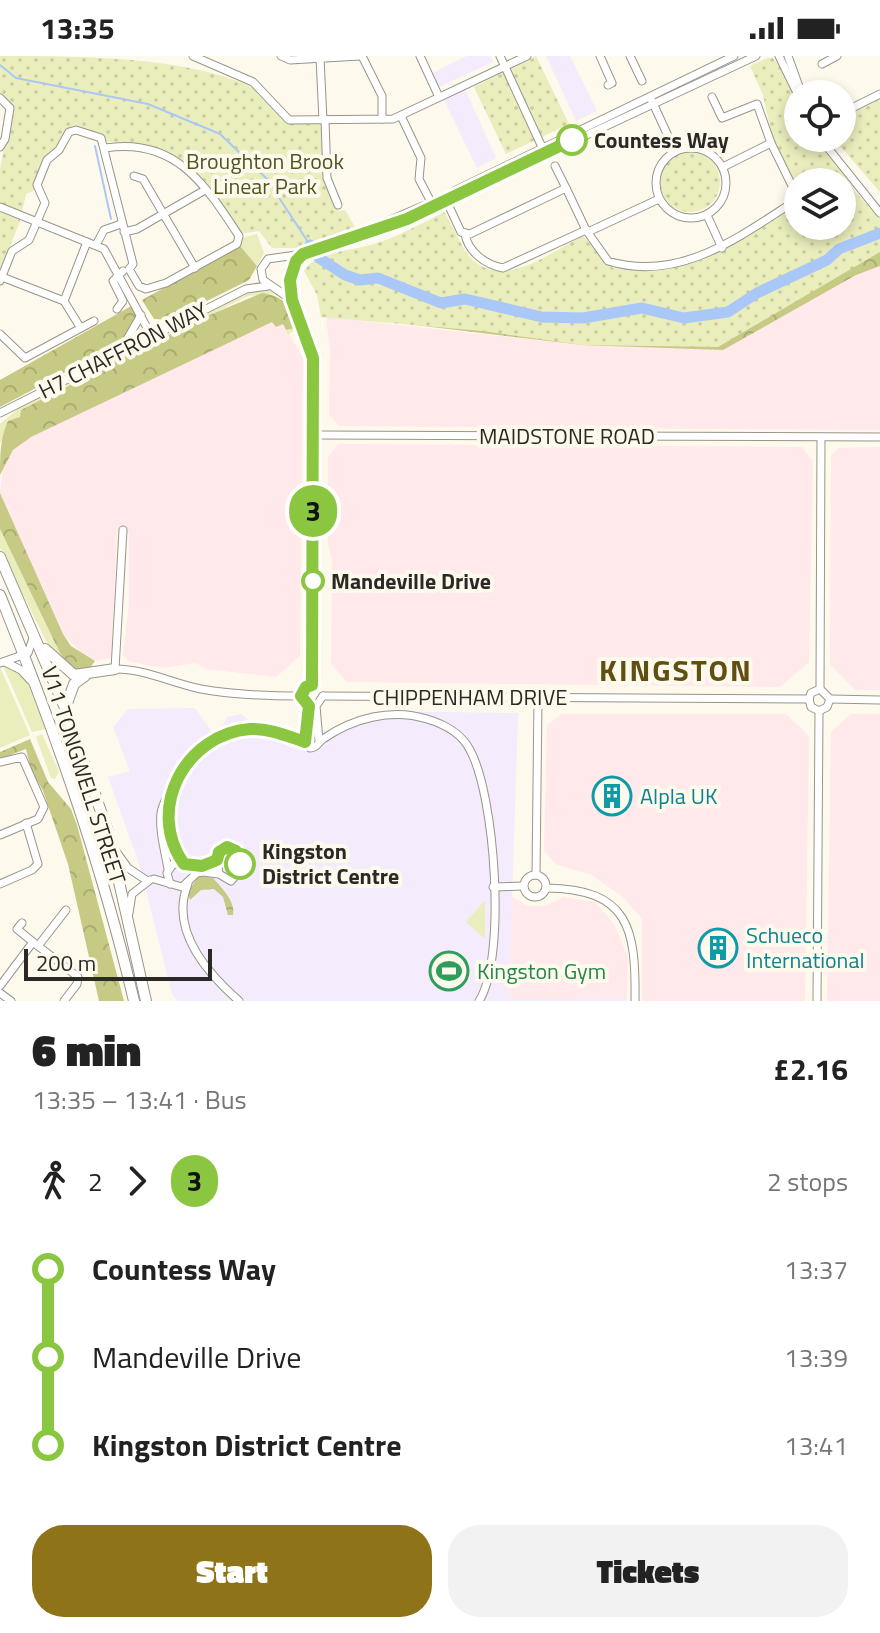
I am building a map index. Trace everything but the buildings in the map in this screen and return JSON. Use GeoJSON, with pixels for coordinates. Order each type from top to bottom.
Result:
{"type":"FeatureCollection","features":[{"type":"Feature","properties":{"kind":"highway","name":"V11 TONGWELL STREET"},"geometry":{"type":"LineString","coordinates":[[0,557],[66,710],[107,829],[129,915],[146,1001]]}},
{"type":"Feature","properties":{"kind":"highway","name":"V11 TONGWELL STREET"},"geometry":{"type":"LineString","coordinates":[[0,595],[50,719],[99,864],[134,1001]]}},
{"type":"Feature","properties":{"kind":"highway"},"geometry":{"type":"LineString","coordinates":[[36,636],[64,670],[85,676],[115,669]]}},
{"type":"Feature","properties":{"kind":"highway"},"geometry":{"type":"LineString","coordinates":[[66,710],[68,695],[85,676]]}},
{"type":"Feature","properties":{"kind":"street"},"geometry":{"type":"LineString","coordinates":[[193,56],[253,82],[289,120],[401,116],[527,56]]}},
{"type":"Feature","properties":{"kind":"street"},"geometry":{"type":"LineString","coordinates":[[281,56],[290,60],[361,56],[382,96],[382,119]]}},
{"type":"Feature","properties":{"kind":"street"},"geometry":{"type":"LineString","coordinates":[[420,56],[439,97]]}},
{"type":"Feature","properties":{"kind":"street"},"geometry":{"type":"LineString","coordinates":[[500,56],[543,149]]}},
{"type":"Feature","properties":{"kind":"street"},"geometry":{"type":"LineString","coordinates":[[642,56],[631,58],[642,81]]}},
{"type":"Feature","properties":{"kind":"street"},"geometry":{"type":"LineString","coordinates":[[292,300],[272,287],[261,273],[265,261],[330,246],[432,204],[734,56]]}},
{"type":"Feature","properties":{"kind":"street"},"geometry":{"type":"LineString","coordinates":[[651,99],[756,56]]}},
{"type":"Feature","properties":{"kind":"street"},"geometry":{"type":"LineString","coordinates":[[779,56],[796,80]]}},
{"type":"Feature","properties":{"kind":"street"},"geometry":{"type":"LineString","coordinates":[[788,56],[799,80]]}},
{"type":"Feature","properties":{"kind":"street"},"geometry":{"type":"LineString","coordinates":[[822,64],[837,56]]}},
{"type":"Feature","properties":{"kind":"street"},"geometry":{"type":"LineString","coordinates":[[604,57],[612,83],[608,85]]}},
{"type":"Feature","properties":{"kind":"street"},"geometry":{"type":"LineString","coordinates":[[320,58],[330,188],[338,205]]}},
{"type":"Feature","properties":{"kind":"street"},"geometry":{"type":"LineString","coordinates":[[856,106],[880,94]]}},
{"type":"Feature","properties":{"kind":"street"},"geometry":{"type":"LineString","coordinates":[[555,166],[604,257],[618,264],[679,263],[722,248],[795,201],[797,196],[771,143],[757,104],[722,118],[712,97]]}},
{"type":"Feature","properties":{"kind":"street"},"geometry":{"type":"LineString","coordinates":[[0,98],[10,108],[5,139],[0,147]]}},
{"type":"Feature","properties":{"kind":"street"},"geometry":{"type":"LineString","coordinates":[[651,99],[675,151]]}},
{"type":"Feature","properties":{"kind":"street"},"geometry":{"type":"LineString","coordinates":[[401,116],[421,158],[419,179],[432,204]]}},
{"type":"Feature","properties":{"kind":"street"},"geometry":{"type":"LineString","coordinates":[[80,327],[64,301],[1,279],[12,251],[29,240],[45,203],[37,185],[42,171],[69,132],[76,130],[101,138],[133,264],[113,281],[123,301],[117,309]]}},
{"type":"Feature","properties":{"kind":"street"},"geometry":{"type":"LineString","coordinates":[[723,167],[771,143]]}},
{"type":"Feature","properties":{"kind":"street"},"geometry":{"type":"LineString","coordinates":[[105,148],[128,144],[167,155],[189,168],[239,236],[231,251],[146,289],[139,286],[129,269]]}},
{"type":"Feature","properties":{"kind":"street"},"geometry":{"type":"LineString","coordinates":[[688,147],[705,150],[723,167],[726,180],[724,197],[707,215],[680,217],[659,199],[655,186],[658,169],[675,151],[688,147]]}},
{"type":"Feature","properties":{"kind":"street"},"geometry":{"type":"LineString","coordinates":[[432,204],[446,200],[543,149]]}},
{"type":"Feature","properties":{"kind":"street"},"geometry":{"type":"LineString","coordinates":[[831,152],[880,213]]}},
{"type":"Feature","properties":{"kind":"street"},"geometry":{"type":"LineString","coordinates":[[134,176],[143,179],[195,268]]}},
{"type":"Feature","properties":{"kind":"street"},"geometry":{"type":"LineString","coordinates":[[330,188],[339,184]]}},
{"type":"Feature","properties":{"kind":"street"},"geometry":{"type":"LineString","coordinates":[[465,234],[566,188]]}},
{"type":"Feature","properties":{"kind":"street"},"geometry":{"type":"LineString","coordinates":[[96,245],[104,230],[123,228],[164,215],[205,190]]}},
{"type":"Feature","properties":{"kind":"street"},"geometry":{"type":"LineString","coordinates":[[446,200],[465,234],[466,243],[478,256],[493,266],[503,268],[659,199]]}},
{"type":"Feature","properties":{"kind":"street"},"geometry":{"type":"LineString","coordinates":[[0,207],[104,249],[120,273],[151,335]]}},
{"type":"Feature","properties":{"kind":"street"},"geometry":{"type":"LineString","coordinates":[[707,215],[722,248]]}},
{"type":"Feature","properties":{"kind":"street"},"geometry":{"type":"LineString","coordinates":[[64,301],[87,242]]}},
{"type":"Feature","properties":{"kind":"street"},"geometry":{"type":"LineString","coordinates":[[303,254],[292,269],[290,280],[292,300],[313,358],[312,685]]}},
{"type":"Feature","properties":{"kind":"street"},"geometry":{"type":"LineString","coordinates":[[281,257],[292,269]]}},
{"type":"Feature","properties":{"kind":"street","name":"H7 CHAFFRON WAY"},"geometry":{"type":"LineString","coordinates":[[0,413],[246,289],[261,273]]}},
{"type":"Feature","properties":{"kind":"street"},"geometry":{"type":"LineString","coordinates":[[272,287],[290,280]]}},
{"type":"Feature","properties":{"kind":"street","name":"H7 CHAFFRON WAY"},"geometry":{"type":"LineString","coordinates":[[246,289],[272,287]]}},
{"type":"Feature","properties":{"kind":"street"},"geometry":{"type":"LineString","coordinates":[[120,350],[141,315]]}},
{"type":"Feature","properties":{"kind":"street"},"geometry":{"type":"LineString","coordinates":[[0,334],[25,358],[94,321]]}},
{"type":"Feature","properties":{"kind":"street","name":"MAIDSTONE ROAD"},"geometry":{"type":"LineString","coordinates":[[314,435],[880,437]]}},
{"type":"Feature","properties":{"kind":"street"},"geometry":{"type":"LineString","coordinates":[[821,437],[820,689],[830,699],[880,700]]}},
{"type":"Feature","properties":{"kind":"street"},"geometry":{"type":"LineString","coordinates":[[123,530],[115,669],[142,671],[183,685],[224,693],[301,696],[312,706],[312,738]]}},
{"type":"Feature","properties":{"kind":"street"},"geometry":{"type":"LineString","coordinates":[[2,662],[31,650],[36,636]]}},
{"type":"Feature","properties":{"kind":"street"},"geometry":{"type":"LineString","coordinates":[[2,662],[14,650],[17,637]]}},
{"type":"Feature","properties":{"kind":"street"},"geometry":{"type":"LineString","coordinates":[[2,662],[21,670],[40,695]]}},
{"type":"Feature","properties":{"kind":"street"},"geometry":{"type":"LineString","coordinates":[[301,696],[306,687],[312,685],[319,688],[323,696],[312,706]]}},
{"type":"Feature","properties":{"kind":"street"},"geometry":{"type":"LineString","coordinates":[[819,711],[811,707],[809,699],[814,691],[820,689]]}},
{"type":"Feature","properties":{"kind":"street","name":"CHIPPENHAM DRIVE"},"geometry":{"type":"LineString","coordinates":[[323,696],[809,699]]}},
{"type":"Feature","properties":{"kind":"street"},"geometry":{"type":"LineString","coordinates":[[536,875],[538,697]]}},
{"type":"Feature","properties":{"kind":"street"},"geometry":{"type":"LineString","coordinates":[[819,711],[827,707],[830,699]]}},
{"type":"Feature","properties":{"kind":"street"},"geometry":{"type":"LineString","coordinates":[[817,1001],[819,711]]}},
{"type":"Feature","properties":{"kind":"street"},"geometry":{"type":"LineString","coordinates":[[183,900],[167,871],[161,810],[189,760],[221,736],[258,729],[312,738],[393,713],[426,719],[456,733],[470,749],[484,793],[493,887],[493,969],[479,1001]]}},
{"type":"Feature","properties":{"kind":"street"},"geometry":{"type":"LineString","coordinates":[[0,762],[22,757],[44,807],[42,816],[0,835]]}},
{"type":"Feature","properties":{"kind":"street"},"geometry":{"type":"LineString","coordinates":[[169,795],[170,831],[189,881]]}},
{"type":"Feature","properties":{"kind":"street"},"geometry":{"type":"LineString","coordinates":[[0,884],[32,870],[38,864],[26,823]]}},
{"type":"Feature","properties":{"kind":"street"},"geometry":{"type":"LineString","coordinates":[[107,829],[121,860],[150,880],[172,885],[189,881]]}},
{"type":"Feature","properties":{"kind":"street"},"geometry":{"type":"LineString","coordinates":[[219,874],[217,860],[222,848],[232,848],[240,864],[238,876],[231,881],[219,874],[197,873],[189,881],[183,900],[189,937],[197,956],[209,973],[239,1001]]}},
{"type":"Feature","properties":{"kind":"street"},"geometry":{"type":"LineString","coordinates":[[129,915],[132,894],[173,864],[202,866],[217,860]]}},
{"type":"Feature","properties":{"kind":"street"},"geometry":{"type":"LineString","coordinates":[[536,875],[545,881],[546,888],[543,895],[532,898],[523,886],[528,877],[536,875]]}},
{"type":"Feature","properties":{"kind":"street"},"geometry":{"type":"LineString","coordinates":[[493,887],[523,886]]}},
{"type":"Feature","properties":{"kind":"street"},"geometry":{"type":"LineString","coordinates":[[546,888],[577,888],[594,893],[620,915],[634,948],[635,1001]]}},
{"type":"Feature","properties":{"kind":"street"},"geometry":{"type":"LineString","coordinates":[[0,986],[66,910]]}},
{"type":"Feature","properties":{"kind":"street"},"geometry":{"type":"LineString","coordinates":[[17,929],[78,977],[64,1001]]}},
{"type":"Feature","properties":{"kind":"street"},"geometry":{"type":"LineString","coordinates":[[0,993],[11,1001]]}},
{"type":"Feature","properties":{"kind":"shaded area"},"geometry":{"type":"Polygon","coordinates":[[[467,56],[490,56],[493,62],[439,87],[432,73],[467,56]]]}},
{"type":"Feature","properties":{"kind":"shaded area"},"geometry":{"type":"Polygon","coordinates":[[[546,56],[570,56],[597,111],[576,121],[546,56]]]}},
{"type":"Feature","properties":{"kind":"shaded area"},"geometry":{"type":"Polygon","coordinates":[[[465,89],[496,158],[477,168],[444,100],[465,89]]]}},
{"type":"Feature","properties":{"kind":"shaded area"},"geometry":{"type":"Polygon","coordinates":[[[880,252],[880,430],[339,426],[329,414],[330,352],[326,317],[582,345],[718,347],[880,252]]]}},
{"type":"Feature","properties":{"kind":"shaded area"},"geometry":{"type":"Polygon","coordinates":[[[273,321],[283,324],[303,358],[300,656],[276,677],[206,669],[196,663],[162,668],[128,661],[123,655],[129,603],[129,533],[117,532],[111,658],[95,661],[84,656],[63,634],[7,515],[0,493],[3,467],[13,450],[31,437],[273,321]]]}},
{"type":"Feature","properties":{"kind":"shaded area"},"geometry":{"type":"Polygon","coordinates":[[[338,444],[802,447],[813,461],[809,662],[780,687],[347,682],[331,664],[332,559],[328,545],[328,457],[338,444]]]}},
{"type":"Feature","properties":{"kind":"shaded area"},"geometry":{"type":"Polygon","coordinates":[[[880,447],[880,690],[855,690],[830,664],[831,455],[838,448],[880,447]]]}},
{"type":"Feature","properties":{"kind":"shaded area"},"geometry":{"type":"Polygon","coordinates":[[[195,708],[212,732],[221,729],[227,717],[241,714],[252,723],[296,734],[302,729],[327,730],[379,711],[518,713],[509,999],[627,998],[627,1001],[178,1001],[172,994],[140,867],[108,777],[130,771],[113,727],[128,709],[195,708]]]}},
{"type":"Feature","properties":{"kind":"shaded area"},"geometry":{"type":"Polygon","coordinates":[[[562,714],[786,714],[809,736],[805,1001],[642,1001],[642,919],[623,897],[590,874],[557,865],[544,851],[547,725],[562,714]]]}},
{"type":"Feature","properties":{"kind":"shaded area"},"geometry":{"type":"Polygon","coordinates":[[[851,714],[880,714],[880,1001],[827,1001],[831,732],[851,714]]]}},
{"type":"Feature","properties":{"kind":"shaded area"},"geometry":{"type":"Polygon","coordinates":[[[512,897],[527,906],[545,906],[563,897],[595,902],[614,924],[628,957],[627,998],[509,999],[512,897]]]}},
{"type":"Feature","properties":{"kind":"green space","name":"Broughton Brook Linear Park"},"geometry":{"type":"Polygon","coordinates":[[[0,56],[64,56],[165,64],[227,77],[254,88],[288,124],[321,123],[323,178],[338,211],[345,210],[355,227],[297,248],[272,248],[259,231],[239,234],[190,167],[176,157],[128,142],[108,142],[75,125],[68,129],[56,151],[44,160],[35,190],[26,194],[20,221],[0,272],[0,169],[12,109],[0,95],[0,56]]]}},
{"type":"Feature","properties":{"kind":"green space"},"geometry":{"type":"Polygon","coordinates":[[[536,56],[569,124],[506,154],[474,87],[536,56]]]}},
{"type":"Feature","properties":{"kind":"green space","name":"Broughton Brook Linear Park"},"geometry":{"type":"Polygon","coordinates":[[[773,58],[788,80],[784,80],[784,152],[827,152],[838,168],[786,168],[774,144],[763,95],[750,66],[773,58]]]}},
{"type":"Feature","properties":{"kind":"green space"},"geometry":{"type":"Polygon","coordinates":[[[880,96],[880,192],[845,152],[856,152],[856,110],[880,96]]]}},
{"type":"Feature","properties":{"kind":"green space"},"geometry":{"type":"Polygon","coordinates":[[[690,152],[702,154],[711,161],[718,170],[718,194],[711,203],[702,210],[690,212],[678,210],[669,203],[662,194],[660,182],[662,170],[669,161],[678,154],[690,152]]]}},
{"type":"Feature","properties":{"kind":"green space","name":"Broughton Brook Linear Park"},"geometry":{"type":"Polygon","coordinates":[[[856,193],[880,218],[880,252],[718,347],[582,345],[482,331],[321,317],[317,295],[304,271],[326,255],[392,238],[444,212],[469,256],[482,266],[496,271],[526,266],[583,236],[613,268],[640,271],[666,269],[712,256],[784,213],[784,240],[856,240],[856,193]]]}},
{"type":"Feature","properties":{"kind":"green space"},"geometry":{"type":"Polygon","coordinates":[[[257,234],[264,253],[257,266],[240,246],[241,238],[257,234]]]}},
{"type":"Feature","properties":{"kind":"green space"},"geometry":{"type":"Polygon","coordinates":[[[240,246],[257,266],[249,280],[169,320],[154,319],[142,300],[240,246]]]}},
{"type":"Feature","properties":{"kind":"green space"},"geometry":{"type":"Polygon","coordinates":[[[880,252],[880,266],[856,275],[723,350],[582,345],[415,325],[880,252]]]}},
{"type":"Feature","properties":{"kind":"green space"},"geometry":{"type":"Polygon","coordinates":[[[265,289],[277,295],[282,299],[274,294],[248,296],[54,393],[20,418],[0,443],[0,424],[20,407],[202,314],[253,290],[265,289]]]}},
{"type":"Feature","properties":{"kind":"green space"},"geometry":{"type":"Polygon","coordinates":[[[262,293],[286,303],[293,314],[295,328],[286,330],[283,324],[276,327],[272,322],[31,437],[13,450],[0,475],[5,427],[8,421],[20,417],[21,410],[200,319],[262,293]]]}},
{"type":"Feature","properties":{"kind":"green space"},"geometry":{"type":"Polygon","coordinates":[[[284,301],[299,322],[298,328],[288,335],[286,330],[289,330],[284,301]]]}},
{"type":"Feature","properties":{"kind":"green space"},"geometry":{"type":"Polygon","coordinates":[[[133,305],[138,315],[126,338],[0,407],[0,380],[133,305]]]}},
{"type":"Feature","properties":{"kind":"green space"},"geometry":{"type":"Polygon","coordinates":[[[0,493],[63,634],[71,646],[95,661],[88,671],[72,668],[60,653],[0,529],[0,493]]]}},
{"type":"Feature","properties":{"kind":"green space"},"geometry":{"type":"Polygon","coordinates":[[[0,529],[60,653],[83,672],[49,647],[0,548],[0,529]]]}},
{"type":"Feature","properties":{"kind":"green space"},"geometry":{"type":"Polygon","coordinates":[[[3,666],[13,669],[27,682],[46,729],[32,732],[3,666]]]}},
{"type":"Feature","properties":{"kind":"green space"},"geometry":{"type":"Polygon","coordinates":[[[0,667],[30,735],[0,748],[0,667]]]}},
{"type":"Feature","properties":{"kind":"green space"},"geometry":{"type":"Polygon","coordinates":[[[42,734],[59,772],[55,779],[51,778],[36,737],[42,734]]]}},
{"type":"Feature","properties":{"kind":"green space"},"geometry":{"type":"Polygon","coordinates":[[[30,739],[48,782],[71,809],[77,825],[124,1001],[99,1001],[68,864],[43,791],[31,770],[26,749],[0,759],[0,752],[30,739]]]}},
{"type":"Feature","properties":{"kind":"green space"},"geometry":{"type":"Polygon","coordinates":[[[198,876],[213,878],[217,882],[230,900],[233,915],[228,915],[223,897],[214,889],[201,890],[190,900],[188,893],[198,876]]]}},
{"type":"Feature","properties":{"kind":"green space"},"geometry":{"type":"Polygon","coordinates":[[[485,900],[485,939],[466,922],[485,900]]]}},
{"type":"Feature","properties":{"kind":"waterway"},"geometry":{"type":"LineString","coordinates":[[0,65],[16,78],[148,104],[220,134],[266,178],[310,245]]}},
{"type":"Feature","properties":{"kind":"waterway"},"geometry":{"type":"LineString","coordinates":[[95,146],[111,219]]}},
{"type":"Feature","properties":{"kind":"waterway"},"geometry":{"type":"LineString","coordinates":[[310,245],[319,258],[345,275],[360,280],[378,278],[441,303],[465,299],[542,317],[583,318],[642,308],[684,318],[728,312],[757,293],[827,260],[839,249],[880,233]]}},
{"type":"Feature","properties":{"kind":"bus line","name":"3"},"geometry":{"type":"LineString","coordinates":[[240,864],[236,851],[227,847],[222,848],[217,860],[202,866],[184,864],[172,843],[169,795],[189,760],[221,736],[258,729],[305,742],[308,735],[309,706],[301,696],[306,687],[312,685],[313,358],[308,337],[292,300],[292,269],[303,254],[407,219],[572,140]]}},
{"type":"Feature","properties":{"kind":"place","name":"Countess Way"},"geometry":{"type":"Point","coordinates":[572,140]}},
{"type":"Feature","properties":{"kind":"place","name":"Mandeville Drive"},"geometry":{"type":"Point","coordinates":[313,581]}},
{"type":"Feature","properties":{"kind":"place","name":"Alpla UK"},"geometry":{"type":"Point","coordinates":[612,796]}},
{"type":"Feature","properties":{"kind":"place","name":"Kingston District Centre"},"geometry":{"type":"Point","coordinates":[240,864]}},
{"type":"Feature","properties":{"kind":"place","name":"Schueco International"},"geometry":{"type":"Point","coordinates":[718,948]}},
{"type":"Feature","properties":{"kind":"place","name":"Kingston Gym"},"geometry":{"type":"Point","coordinates":[449,971]}},
{"type":"Feature","properties":{"kind":"district","name":"KINGSTON"},"geometry":{"type":"Point","coordinates":[676,671]}}]}
